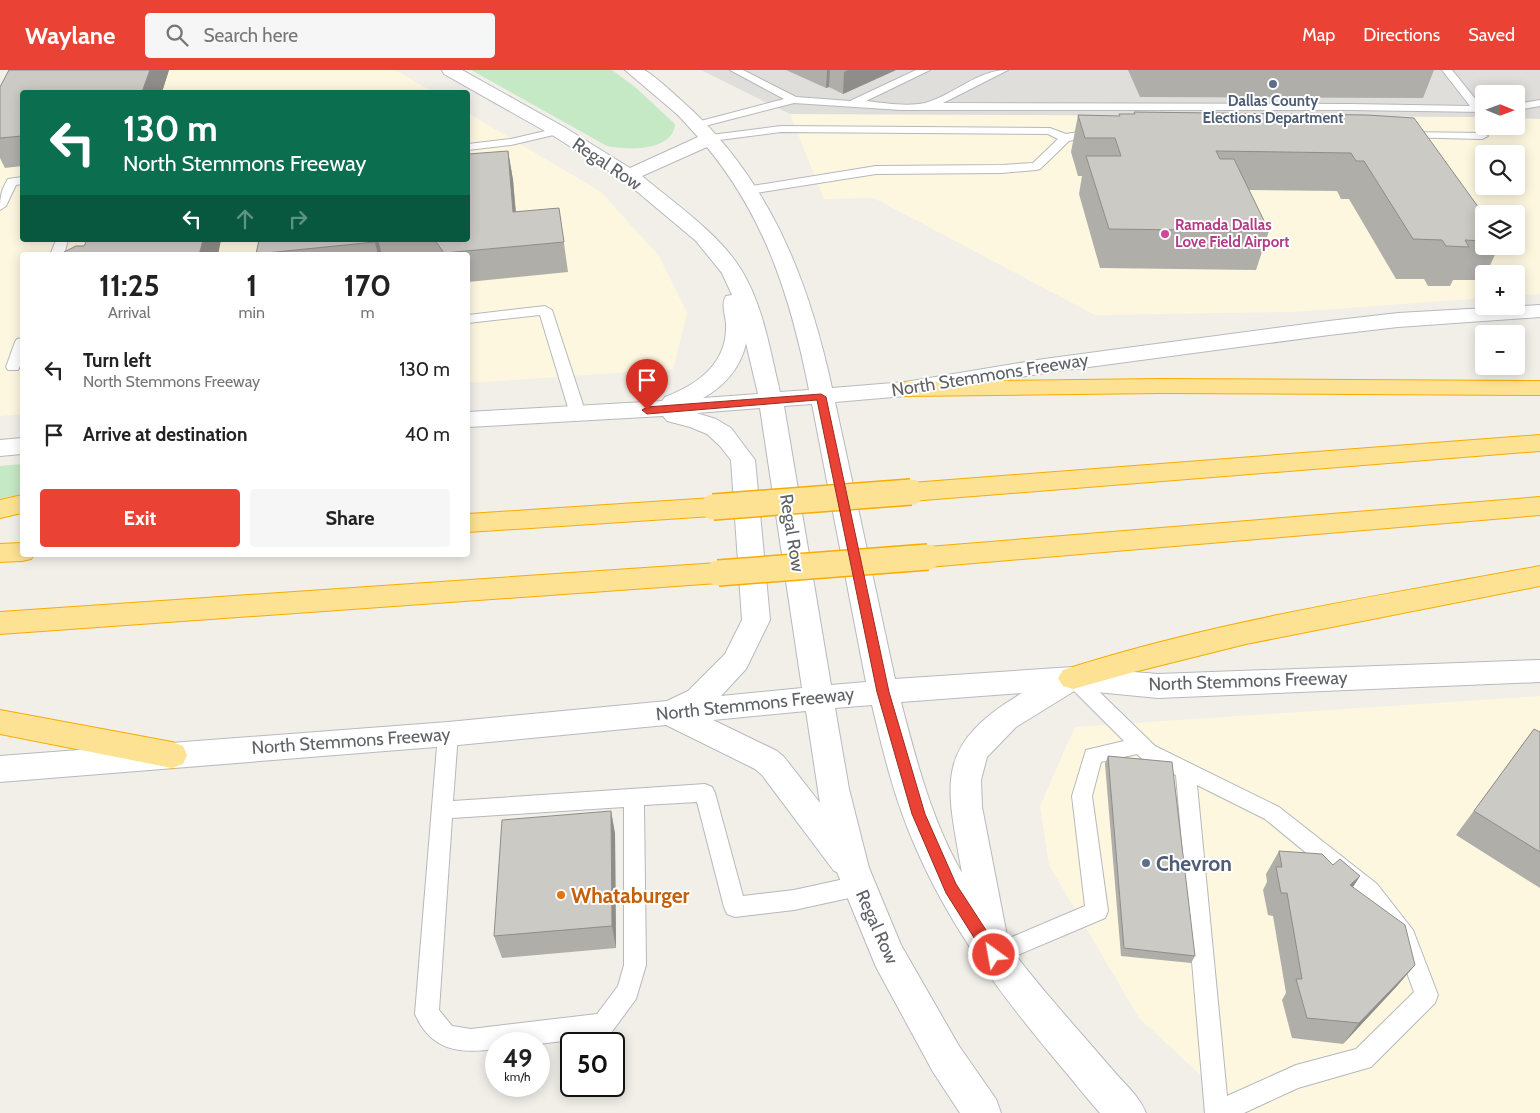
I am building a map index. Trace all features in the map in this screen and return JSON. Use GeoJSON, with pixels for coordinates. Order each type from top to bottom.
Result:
{"type":"FeatureCollection","features":[{"type":"Feature","properties":{"kind":"highway"},"geometry":{"type":"LineString","coordinates":[[905,389],[1160,386],[1540,388]]}},
{"type":"Feature","properties":{"kind":"highway"},"geometry":{"type":"LineString","coordinates":[[470,523],[713,507],[1540,444]]}},
{"type":"Feature","properties":{"kind":"highway"},"geometry":{"type":"LineString","coordinates":[[0,509],[20,504]]}},
{"type":"Feature","properties":{"kind":"highway"},"geometry":{"type":"LineString","coordinates":[[0,623],[718,573],[1540,506]]}},
{"type":"Feature","properties":{"kind":"highway"},"geometry":{"type":"LineString","coordinates":[[0,553],[20,552]]}},
{"type":"Feature","properties":{"kind":"highway"},"geometry":{"type":"LineString","coordinates":[[1072,678],[1138,658],[1206,642],[1540,576]]}},
{"type":"Feature","properties":{"kind":"highway"},"geometry":{"type":"LineString","coordinates":[[0,722],[172,755]]}},
{"type":"Feature","properties":{"kind":"main road","name":"Regal Row"},"geometry":{"type":"LineString","coordinates":[[450,70],[558,131],[630,175],[703,237],[732,272],[749,310],[771,401],[833,789],[855,877],[888,955],[946,1059],[982,1113]]}},
{"type":"Feature","properties":{"kind":"main road"},"geometry":{"type":"LineString","coordinates":[[632,70],[704,132],[750,190],[765,216],[790,273],[817,370],[821,397],[883,692],[918,814],[951,888],[994,955],[1044,1018],[1127,1113]]}},
{"type":"Feature","properties":{"kind":"main road"},"geometry":{"type":"LineString","coordinates":[[630,175],[704,132]]}},
{"type":"Feature","properties":{"kind":"main road"},"geometry":{"type":"LineString","coordinates":[[647,410],[688,397],[709,386],[722,372],[731,356],[737,335],[732,272]]}},
{"type":"Feature","properties":{"kind":"main road","name":"North Stemmons Freeway"},"geometry":{"type":"LineString","coordinates":[[470,420],[647,410],[905,389],[1044,366],[1329,328],[1398,320],[1540,311]]}},
{"type":"Feature","properties":{"kind":"main road"},"geometry":{"type":"LineString","coordinates":[[647,410],[706,422],[730,440],[743,460],[756,620],[736,661],[698,699],[670,713]]}},
{"type":"Feature","properties":{"kind":"main road"},"geometry":{"type":"LineString","coordinates":[[0,448],[20,446]]}},
{"type":"Feature","properties":{"kind":"main road","name":"North Stemmons Freeway"},"geometry":{"type":"LineString","coordinates":[[0,769],[448,734],[883,692],[1072,678],[1158,686],[1540,671]]}},
{"type":"Feature","properties":{"kind":"main road"},"geometry":{"type":"LineString","coordinates":[[994,955],[966,807],[965,780],[973,751],[1005,718],[1072,678]]}},
{"type":"Feature","properties":{"kind":"main road"},"geometry":{"type":"LineString","coordinates":[[670,713],[766,760],[773,766],[855,877]]}},
{"type":"Feature","properties":{"kind":"lane"},"geometry":{"type":"LineString","coordinates":[[735,70],[794,100],[901,107],[1350,107],[1475,110]]}},
{"type":"Feature","properties":{"kind":"lane"},"geometry":{"type":"LineString","coordinates":[[852,104],[925,70]]}},
{"type":"Feature","properties":{"kind":"lane"},"geometry":{"type":"LineString","coordinates":[[927,106],[1003,70]]}},
{"type":"Feature","properties":{"kind":"lane"},"geometry":{"type":"LineString","coordinates":[[1447,70],[1475,103]]}},
{"type":"Feature","properties":{"kind":"lane"},"geometry":{"type":"LineString","coordinates":[[704,132],[794,100]]}},
{"type":"Feature","properties":{"kind":"lane"},"geometry":{"type":"LineString","coordinates":[[1525,106],[1540,103]]}},
{"type":"Feature","properties":{"kind":"lane"},"geometry":{"type":"LineString","coordinates":[[704,132],[781,130],[1050,131],[1065,138]]}},
{"type":"Feature","properties":{"kind":"lane"},"geometry":{"type":"LineString","coordinates":[[470,147],[511,142],[558,131]]}},
{"type":"Feature","properties":{"kind":"lane"},"geometry":{"type":"LineString","coordinates":[[750,190],[876,170],[1002,169],[1036,166],[1065,138],[1081,133],[1110,132]]}},
{"type":"Feature","properties":{"kind":"lane"},"geometry":{"type":"LineString","coordinates":[[1396,135],[1482,136]]}},
{"type":"Feature","properties":{"kind":"lane"},"geometry":{"type":"LineString","coordinates":[[0,206],[12,182],[20,181]]}},
{"type":"Feature","properties":{"kind":"lane"},"geometry":{"type":"LineString","coordinates":[[470,319],[546,310],[578,414]]}},
{"type":"Feature","properties":{"kind":"lane"},"geometry":{"type":"LineString","coordinates":[[12,367],[20,347]]}},
{"type":"Feature","properties":{"kind":"lane"},"geometry":{"type":"LineString","coordinates":[[1072,678],[1148,752],[1185,769],[1272,813],[1369,891],[1405,937],[1427,995],[1364,1059],[1296,1077],[1217,1113],[1185,769]]}},
{"type":"Feature","properties":{"kind":"lane"},"geometry":{"type":"LineString","coordinates":[[448,734],[426,1014],[446,1036],[471,1041],[603,1025],[628,991],[635,965],[634,797]]}},
{"type":"Feature","properties":{"kind":"lane"},"geometry":{"type":"LineString","coordinates":[[994,955],[1097,911],[1082,796],[1093,756],[1141,745]]}},
{"type":"Feature","properties":{"kind":"lane"},"geometry":{"type":"LineString","coordinates":[[442,810],[705,792],[735,907],[794,900],[855,877]]}},
{"type":"Feature","properties":{"kind":"shaded area"},"geometry":{"type":"Polygon","coordinates":[[[19,70],[395,70],[430,90],[20,90],[20,242],[470,242],[470,114],[601,192],[659,256],[687,313],[673,369],[470,383],[470,252],[20,252],[20,414],[0,416],[0,103],[19,70]]]}},
{"type":"Feature","properties":{"kind":"shaded area"},"geometry":{"type":"Polygon","coordinates":[[[701,70],[1540,70],[1540,119],[1525,118],[1525,85],[1475,85],[1475,117],[790,114],[701,70]]]}},
{"type":"Feature","properties":{"kind":"shaded area"},"geometry":{"type":"Polygon","coordinates":[[[790,114],[1475,117],[1475,135],[1525,135],[1525,118],[1540,119],[1540,294],[1525,295],[1525,265],[1475,265],[1475,299],[1293,312],[1095,315],[874,198],[824,199],[790,114]]]}},
{"type":"Feature","properties":{"kind":"shaded area"},"geometry":{"type":"Polygon","coordinates":[[[1540,696],[1540,1113],[1242,1113],[1139,1018],[1049,865],[1040,806],[1075,727],[1540,696]]]}},
{"type":"Feature","properties":{"kind":"green space"},"geometry":{"type":"Polygon","coordinates":[[[471,70],[612,70],[635,87],[675,124],[672,133],[666,140],[658,144],[636,148],[607,146],[471,70]]]}},
{"type":"Feature","properties":{"kind":"green space"},"geometry":{"type":"Polygon","coordinates":[[[20,464],[20,494],[0,499],[0,466],[20,464]]]}},
{"type":"Feature","properties":{"kind":"building"},"geometry":{"type":"Polygon","coordinates":[[[9,70],[150,70],[143,90],[20,90],[20,136],[0,138],[0,87],[9,70]]]}},
{"type":"Feature","properties":{"kind":"building"},"geometry":{"type":"Polygon","coordinates":[[[1134,112],[1367,115],[1414,118],[1477,205],[1475,205],[1475,241],[1465,240],[1469,247],[1446,246],[1442,240],[1413,239],[1364,161],[1356,161],[1351,153],[1216,151],[1220,159],[1234,159],[1269,231],[1109,229],[1086,156],[1121,156],[1115,138],[1085,138],[1078,115],[1120,116],[1119,114],[1135,114],[1134,112]]]}},
{"type":"Feature","properties":{"kind":"building"},"geometry":{"type":"Polygon","coordinates":[[[508,151],[513,212],[559,208],[564,242],[443,252],[436,242],[470,242],[470,154],[508,151]]]}},
{"type":"Feature","properties":{"kind":"building"},"geometry":{"type":"Polygon","coordinates":[[[86,242],[202,242],[200,252],[64,252],[76,246],[84,246],[86,242]]]}},
{"type":"Feature","properties":{"kind":"building"},"geometry":{"type":"Polygon","coordinates":[[[259,242],[375,242],[276,252],[256,252],[259,242]]]}},
{"type":"Feature","properties":{"kind":"building"},"geometry":{"type":"Polygon","coordinates":[[[1534,729],[1540,732],[1540,852],[1474,811],[1534,729]]]}},
{"type":"Feature","properties":{"kind":"building","name":"Chevron"},"geometry":{"type":"Polygon","coordinates":[[[1108,756],[1172,762],[1195,956],[1124,948],[1108,756]]]}},
{"type":"Feature","properties":{"kind":"building","name":"Whataburger"},"geometry":{"type":"Polygon","coordinates":[[[611,811],[612,926],[494,936],[502,820],[611,811]]]}},
{"type":"Feature","properties":{"kind":"building"},"geometry":{"type":"Polygon","coordinates":[[[1279,851],[1322,854],[1333,865],[1340,859],[1360,876],[1350,885],[1405,925],[1415,965],[1359,1023],[1307,1018],[1296,979],[1302,979],[1287,893],[1281,893],[1276,867],[1282,867],[1279,851]]]}},
{"type":"Feature","properties":{"kind":"place","name":"Dallas County Elections Department"},"geometry":{"type":"Point","coordinates":[1273,84]}},
{"type":"Feature","properties":{"kind":"place","name":"Ramada Dallas Love Field Airport"},"geometry":{"type":"Point","coordinates":[1165,234]}},
{"type":"Feature","properties":{"kind":"place","name":"Chevron"},"geometry":{"type":"Point","coordinates":[1146,863]}},
{"type":"Feature","properties":{"kind":"place","name":"Whataburger"},"geometry":{"type":"Point","coordinates":[561,895]}},
{"type":"Feature","properties":{"kind":"route"},"geometry":{"type":"LineString","coordinates":[[647,410],[821,397],[883,692],[918,814],[951,888],[994,955]]}}]}
